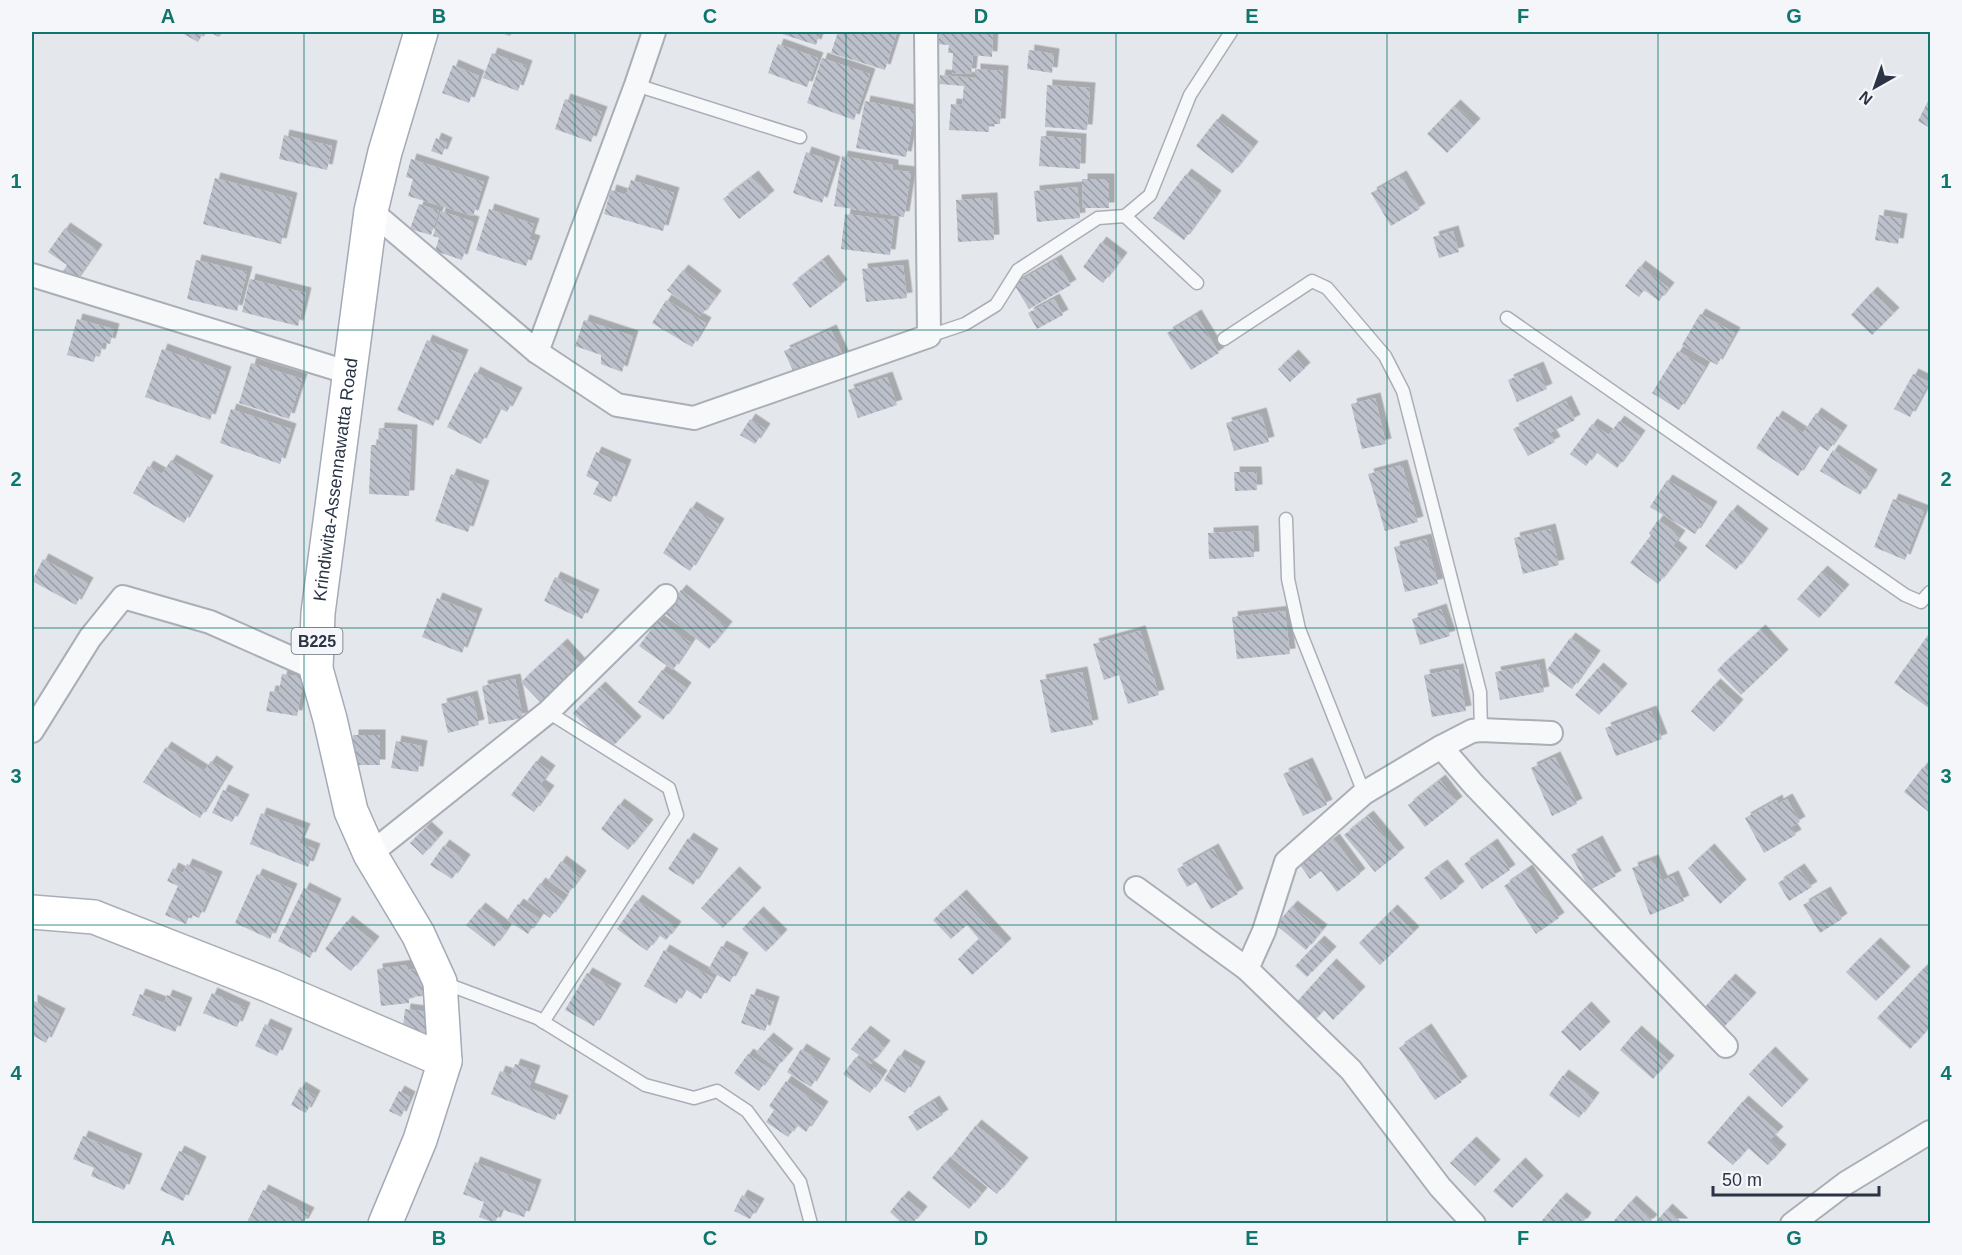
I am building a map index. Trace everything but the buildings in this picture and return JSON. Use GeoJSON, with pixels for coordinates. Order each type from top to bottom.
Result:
{"type":"FeatureCollection","features":[{"type":"Feature","properties":{"kind":"main road","name":"Krindiwita-Assennawatta Road"},"geometry":{"type":"LineString","coordinates":[[385,1224],[420,1140],[446,1061],[440,982],[418,934],[370,854],[351,811],[316,669],[318,614],[370,211],[421,32]]}},
{"type":"Feature","properties":{"kind":"main road"},"geometry":{"type":"LineString","coordinates":[[32,912],[94,917],[270,986],[446,1061]]}},
{"type":"Feature","properties":{"kind":"street"},"geometry":{"type":"LineString","coordinates":[[537,352],[654,32]]}},
{"type":"Feature","properties":{"kind":"street"},"geometry":{"type":"LineString","coordinates":[[370,211],[537,352],[616,405],[694,418],[929,336],[926,32]]}},
{"type":"Feature","properties":{"kind":"street"},"geometry":{"type":"LineString","coordinates":[[32,275],[350,373]]}},
{"type":"Feature","properties":{"kind":"street"},"geometry":{"type":"LineString","coordinates":[[370,854],[549,712],[666,596]]}},
{"type":"Feature","properties":{"kind":"street"},"geometry":{"type":"LineString","coordinates":[[32,731],[90,638],[123,597],[210,622],[316,669]]}},
{"type":"Feature","properties":{"kind":"street"},"geometry":{"type":"LineString","coordinates":[[1247,969],[1264,931],[1286,862],[1364,794],[1472,731],[1551,733]]}},
{"type":"Feature","properties":{"kind":"street"},"geometry":{"type":"LineString","coordinates":[[1441,747],[1474,785],[1726,1046]]}},
{"type":"Feature","properties":{"kind":"street"},"geometry":{"type":"LineString","coordinates":[[1136,888],[1247,969],[1351,1070],[1440,1187],[1474,1224]]}},
{"type":"Feature","properties":{"kind":"street"},"geometry":{"type":"LineString","coordinates":[[1792,1224],[1846,1183],[1930,1132]]}},
{"type":"Feature","properties":{"kind":"lane"},"geometry":{"type":"LineString","coordinates":[[929,336],[965,324],[996,305],[1017,270],[1098,218],[1125,216],[1150,195],[1190,95],[1231,32]]}},
{"type":"Feature","properties":{"kind":"lane"},"geometry":{"type":"LineString","coordinates":[[636,85],[800,137]]}},
{"type":"Feature","properties":{"kind":"lane"},"geometry":{"type":"LineString","coordinates":[[1125,216],[1197,283]]}},
{"type":"Feature","properties":{"kind":"lane"},"geometry":{"type":"LineString","coordinates":[[1224,339],[1312,281],[1327,288],[1386,356],[1403,391],[1477,680],[1480,692],[1481,730]]}},
{"type":"Feature","properties":{"kind":"lane"},"geometry":{"type":"LineString","coordinates":[[1507,318],[1905,595],[1921,602],[1930,592]]}},
{"type":"Feature","properties":{"kind":"lane"},"geometry":{"type":"LineString","coordinates":[[1286,519],[1288,579],[1299,629],[1364,794]]}},
{"type":"Feature","properties":{"kind":"lane"},"geometry":{"type":"LineString","coordinates":[[543,1022],[677,815],[669,788],[549,712]]}},
{"type":"Feature","properties":{"kind":"lane"},"geometry":{"type":"LineString","coordinates":[[440,982],[537,1018],[645,1085],[694,1098],[717,1091],[747,1111],[800,1182],[811,1224]]}}]}
